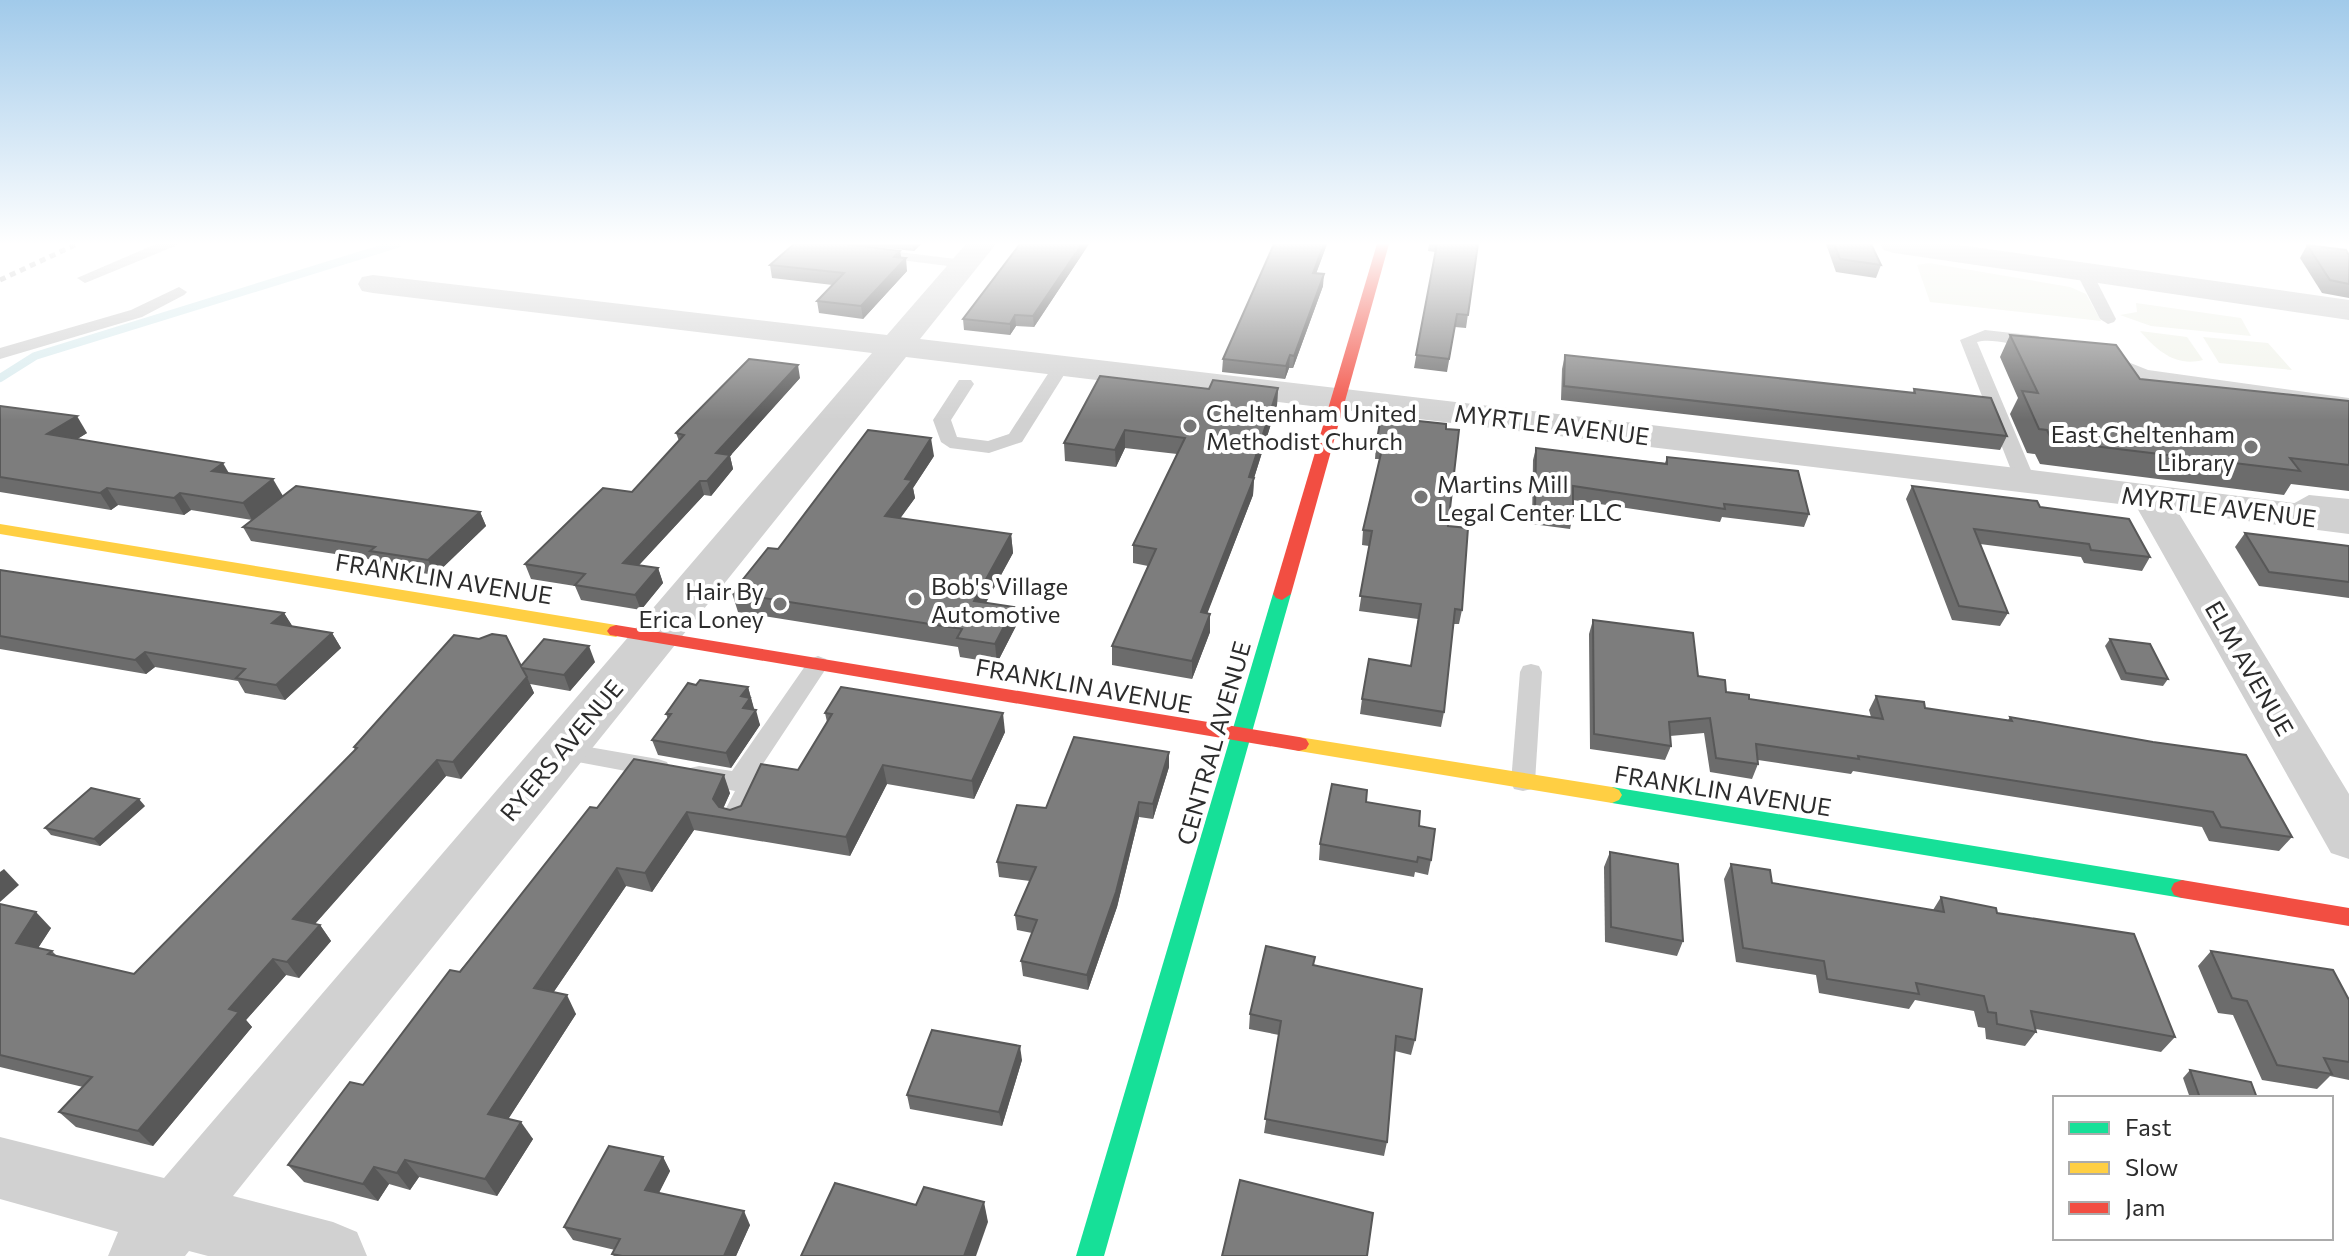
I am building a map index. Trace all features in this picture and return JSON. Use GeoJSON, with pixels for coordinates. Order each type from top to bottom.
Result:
{"type":"FeatureCollection","features":[{"type":"Feature","properties":{"kind":"street","name":"MYRTLE AVENUE"},"geometry":{"type":"LineString","coordinates":[[523,303],[2025,480],[2349,522]]}},
{"type":"Feature","properties":{"kind":"street","name":"RYERS AVENUE"},"geometry":{"type":"LineString","coordinates":[[160,1235],[933,303]]}},
{"type":"Feature","properties":{"kind":"street","name":"CENTRAL AVENUE"},"geometry":{"type":"LineString","coordinates":[[1090,1256],[1366,303]]}},
{"type":"Feature","properties":{"kind":"street"},"geometry":{"type":"LineString","coordinates":[[2297,303],[2349,310]]}},
{"type":"Feature","properties":{"kind":"street","name":"ELM AVENUE"},"geometry":{"type":"LineString","coordinates":[[2150,497],[2349,839]]}},
{"type":"Feature","properties":{"kind":"street","name":"FRANKLIN AVENUE"},"geometry":{"type":"LineString","coordinates":[[0,529],[2349,917]]}},
{"type":"Feature","properties":{"kind":"street"},"geometry":{"type":"LineString","coordinates":[[0,1168],[160,1235],[333,1256]]}},
{"type":"Feature","properties":{"kind":"lane"},"geometry":{"type":"LineString","coordinates":[[0,354],[40,338],[133,315],[163,303]]}},
{"type":"Feature","properties":{"kind":"lane"},"geometry":{"type":"LineString","coordinates":[[2100,303],[2108,319]]}},
{"type":"Feature","properties":{"kind":"lane"},"geometry":{"type":"LineString","coordinates":[[2025,480],[1968,340],[1985,335],[2063,343]]}},
{"type":"Feature","properties":{"kind":"lane"},"geometry":{"type":"LineString","coordinates":[[2094,346],[2110,348],[2116,363],[2144,375],[2349,403]]}},
{"type":"Feature","properties":{"kind":"lane"},"geometry":{"type":"LineString","coordinates":[[965,384],[942,420],[950,442],[989,447],[1016,438],[1061,367]]}},
{"type":"Feature","properties":{"kind":"lane"},"geometry":{"type":"LineString","coordinates":[[2285,514],[2309,501],[2349,505]]}},
{"type":"Feature","properties":{"kind":"lane"},"geometry":{"type":"LineString","coordinates":[[738,782],[818,664]]}},
{"type":"Feature","properties":{"kind":"lane"},"geometry":{"type":"LineString","coordinates":[[1523,782],[1531,672]]}},
{"type":"Feature","properties":{"kind":"lane"},"geometry":{"type":"LineString","coordinates":[[560,751],[751,784],[735,816]]}},
{"type":"Feature","properties":{"kind":"shaded area"},"geometry":{"type":"Polygon","coordinates":[[[1936,303],[2091,303],[2101,321],[1936,303]]]}},
{"type":"Feature","properties":{"kind":"shaded area"},"geometry":{"type":"Polygon","coordinates":[[[2136,303],[2241,318],[2251,336],[2151,326],[2120,315],[2137,312],[2136,303]]]}},
{"type":"Feature","properties":{"kind":"shaded area"},"geometry":{"type":"Polygon","coordinates":[[[2140,331],[2187,337],[2203,360],[2184,361],[2168,356],[2140,331]]]}},
{"type":"Feature","properties":{"kind":"shaded area"},"geometry":{"type":"Polygon","coordinates":[[[2203,337],[2268,343],[2292,370],[2219,363],[2203,337]]]}},
{"type":"Feature","properties":{"kind":"building"},"geometry":{"type":"Polygon","coordinates":[[[831,303],[864,303],[861,306],[831,303]]]}},
{"type":"Feature","properties":{"kind":"building"},"geometry":{"type":"Polygon","coordinates":[[[975,303],[1042,303],[1033,316],[1015,315],[1010,324],[963,319],[975,303]]]}},
{"type":"Feature","properties":{"kind":"building"},"geometry":{"type":"Polygon","coordinates":[[[1248,303],[1314,303],[1294,356],[1290,355],[1286,366],[1223,359],[1248,303]]]}},
{"type":"Feature","properties":{"kind":"building"},"geometry":{"type":"Polygon","coordinates":[[[1426,303],[1470,303],[1468,315],[1457,314],[1449,359],[1416,355],[1426,303]]]}},
{"type":"Feature","properties":{"kind":"building"},"geometry":{"type":"Polygon","coordinates":[[[2010,335],[2116,345],[2140,379],[2349,401],[2349,465],[2290,458],[2300,471],[2052,441],[2047,430],[2039,429],[2022,391],[2038,393],[2010,335]]]}},
{"type":"Feature","properties":{"kind":"building"},"geometry":{"type":"Polygon","coordinates":[[[1565,355],[1915,393],[1914,389],[1991,398],[2007,436],[1564,386],[1565,355]]]}},
{"type":"Feature","properties":{"kind":"building"},"geometry":{"type":"Polygon","coordinates":[[[749,359],[798,365],[716,453],[730,455],[707,481],[700,481],[623,563],[658,568],[635,595],[575,585],[585,574],[525,564],[603,488],[632,492],[684,435],[676,433],[749,359]]]}},
{"type":"Feature","properties":{"kind":"building"},"geometry":{"type":"Polygon","coordinates":[[[1100,376],[1209,389],[1213,380],[1278,388],[1249,477],[1254,478],[1201,612],[1210,614],[1192,661],[1112,646],[1156,549],[1133,545],[1185,438],[1125,430],[1115,450],[1064,443],[1100,376]]]}},
{"type":"Feature","properties":{"kind":"building"},"geometry":{"type":"Polygon","coordinates":[[[0,406],[77,416],[47,434],[223,463],[212,471],[273,479],[243,503],[180,493],[174,498],[107,488],[100,493],[0,477],[0,406]]]}},
{"type":"Feature","properties":{"kind":"building"},"geometry":{"type":"Polygon","coordinates":[[[1381,417],[1446,424],[1446,429],[1459,430],[1448,526],[1468,528],[1462,610],[1455,609],[1444,712],[1362,699],[1369,659],[1411,666],[1421,604],[1360,596],[1372,531],[1363,530],[1383,445],[1376,445],[1381,417]]]}},
{"type":"Feature","properties":{"kind":"building"},"geometry":{"type":"Polygon","coordinates":[[[868,430],[931,438],[905,479],[912,480],[885,516],[1011,534],[974,601],[1014,607],[995,644],[957,638],[962,629],[732,593],[768,548],[778,549],[868,430]]]}},
{"type":"Feature","properties":{"kind":"building"},"geometry":{"type":"Polygon","coordinates":[[[1536,448],[1667,464],[1667,457],[1798,471],[1809,514],[1724,504],[1725,509],[1573,486],[1573,516],[1535,511],[1536,448]]]}},
{"type":"Feature","properties":{"kind":"building"},"geometry":{"type":"Polygon","coordinates":[[[296,486],[480,512],[428,560],[370,551],[375,547],[243,527],[296,486]]]}},
{"type":"Feature","properties":{"kind":"building"},"geometry":{"type":"Polygon","coordinates":[[[1912,486],[2037,501],[2040,507],[2129,519],[2150,557],[2091,550],[2089,544],[1974,529],[2008,613],[1959,606],[1912,486]]]}},
{"type":"Feature","properties":{"kind":"building"},"geometry":{"type":"Polygon","coordinates":[[[2245,533],[2349,546],[2349,582],[2269,572],[2245,533]]]}},
{"type":"Feature","properties":{"kind":"building"},"geometry":{"type":"Polygon","coordinates":[[[0,570],[284,613],[272,623],[332,633],[276,685],[236,678],[245,669],[145,652],[135,660],[0,636],[0,570]]]}},
{"type":"Feature","properties":{"kind":"building"},"geometry":{"type":"Polygon","coordinates":[[[1593,620],[1693,633],[1698,676],[1725,680],[1726,692],[1749,695],[1749,699],[1883,719],[1876,696],[1924,702],[1925,708],[2012,721],[2010,717],[2246,755],[2292,837],[2221,827],[2213,812],[1858,756],[1859,759],[1756,744],[1758,764],[1716,758],[1710,718],[1669,722],[1671,746],[1594,734],[1593,620]]]}},
{"type":"Feature","properties":{"kind":"building"},"geometry":{"type":"Polygon","coordinates":[[[492,634],[506,636],[521,666],[544,639],[589,646],[564,675],[522,668],[527,677],[453,762],[437,760],[293,919],[320,925],[287,962],[273,959],[229,1009],[239,1012],[138,1131],[59,1112],[92,1077],[0,1055],[0,904],[36,912],[16,943],[52,951],[48,954],[134,974],[357,748],[354,747],[454,635],[479,639],[492,634]]]}},
{"type":"Feature","properties":{"kind":"building"},"geometry":{"type":"Polygon","coordinates":[[[2110,639],[2150,644],[2168,679],[2126,673],[2110,639]]]}},
{"type":"Feature","properties":{"kind":"building"},"geometry":{"type":"Polygon","coordinates":[[[700,680],[748,687],[741,696],[750,698],[743,708],[756,710],[726,753],[652,740],[688,683],[696,685],[700,680]]]}},
{"type":"Feature","properties":{"kind":"building"},"geometry":{"type":"Polygon","coordinates":[[[841,687],[1003,713],[972,781],[883,765],[846,837],[687,812],[645,873],[617,868],[534,988],[567,995],[488,1114],[521,1122],[485,1179],[405,1160],[397,1173],[374,1167],[363,1184],[288,1165],[350,1082],[363,1085],[450,970],[460,972],[590,807],[597,808],[634,759],[724,775],[713,799],[719,807],[730,810],[741,806],[761,764],[798,770],[832,714],[825,713],[841,687]]]}},
{"type":"Feature","properties":{"kind":"building"},"geometry":{"type":"Polygon","coordinates":[[[1074,737],[1169,752],[1153,804],[1139,802],[1116,892],[1087,975],[1021,961],[1037,920],[1015,915],[1036,867],[997,862],[1017,805],[1046,808],[1074,737]]]}},
{"type":"Feature","properties":{"kind":"building"},"geometry":{"type":"Polygon","coordinates":[[[1332,784],[1367,790],[1366,802],[1420,811],[1419,826],[1435,829],[1431,860],[1418,857],[1417,862],[1320,844],[1332,784]]]}},
{"type":"Feature","properties":{"kind":"building"},"geometry":{"type":"Polygon","coordinates":[[[91,788],[139,799],[94,839],[45,828],[91,788]]]}},
{"type":"Feature","properties":{"kind":"building"},"geometry":{"type":"Polygon","coordinates":[[[1610,852],[1678,864],[1683,941],[1611,927],[1610,852]]]}},
{"type":"Feature","properties":{"kind":"building"},"geometry":{"type":"Polygon","coordinates":[[[1731,864],[1770,870],[1772,883],[1944,912],[1941,897],[1996,908],[1997,913],[2134,934],[2175,1037],[2031,1011],[2036,1032],[1997,1024],[1996,1013],[1988,1012],[1984,996],[1916,983],[1919,994],[1827,979],[1824,961],[1743,948],[1731,864]]]}},
{"type":"Feature","properties":{"kind":"building"},"geometry":{"type":"Polygon","coordinates":[[[1266,946],[1315,957],[1313,965],[1422,989],[1415,1040],[1396,1036],[1387,1142],[1265,1119],[1281,1021],[1250,1014],[1266,946]]]}},
{"type":"Feature","properties":{"kind":"building"},"geometry":{"type":"Polygon","coordinates":[[[2211,951],[2333,970],[2349,1000],[2349,1062],[2324,1058],[2332,1074],[2277,1065],[2247,1001],[2232,998],[2211,951]]]}},
{"type":"Feature","properties":{"kind":"building"},"geometry":{"type":"Polygon","coordinates":[[[932,1030],[1020,1046],[999,1112],[907,1095],[932,1030]]]}},
{"type":"Feature","properties":{"kind":"building"},"geometry":{"type":"Polygon","coordinates":[[[2190,1070],[2251,1082],[2256,1096],[2199,1096],[2190,1070]]]}},
{"type":"Feature","properties":{"kind":"building"},"geometry":{"type":"Polygon","coordinates":[[[609,1146],[663,1157],[645,1190],[744,1211],[724,1256],[622,1256],[612,1254],[620,1239],[564,1227],[609,1146]]]}},
{"type":"Feature","properties":{"kind":"building"},"geometry":{"type":"Polygon","coordinates":[[[1240,1180],[1373,1213],[1367,1256],[1222,1256],[1240,1180]]]}},
{"type":"Feature","properties":{"kind":"building"},"geometry":{"type":"Polygon","coordinates":[[[835,1183],[916,1205],[924,1187],[984,1202],[964,1256],[801,1256],[835,1183]]]}},
{"type":"Feature","properties":{"kind":"waterway"},"geometry":{"type":"LineString","coordinates":[[0,378],[35,356],[208,303]]}},
{"type":"Feature","properties":{"kind":"traffic: fast"},"geometry":{"type":"LineString","coordinates":[[1090,1256],[1282,594]]}},
{"type":"Feature","properties":{"kind":"traffic: fast"},"geometry":{"type":"LineString","coordinates":[[1612,795],[2182,889]]}},
{"type":"Feature","properties":{"kind":"traffic: slow"},"geometry":{"type":"LineString","coordinates":[[0,529],[616,631]]}},
{"type":"Feature","properties":{"kind":"traffic: slow"},"geometry":{"type":"LineString","coordinates":[[1299,744],[1612,795]]}},
{"type":"Feature","properties":{"kind":"traffic: jam"},"geometry":{"type":"LineString","coordinates":[[1282,594],[1366,303]]}},
{"type":"Feature","properties":{"kind":"traffic: jam"},"geometry":{"type":"LineString","coordinates":[[616,631],[1299,744]]}},
{"type":"Feature","properties":{"kind":"traffic: jam"},"geometry":{"type":"LineString","coordinates":[[2182,889],[2349,917]]}},
{"type":"Feature","properties":{"kind":"place","name":"Cheltenham United Methodist Church"},"geometry":{"type":"Point","coordinates":[1190,426]}},
{"type":"Feature","properties":{"kind":"place","name":"East Cheltenham Library"},"geometry":{"type":"Point","coordinates":[2251,447]}},
{"type":"Feature","properties":{"kind":"place","name":"Martins Mill Legal Center LLC"},"geometry":{"type":"Point","coordinates":[1421,497]}},
{"type":"Feature","properties":{"kind":"place","name":"Bob's Village Automotive"},"geometry":{"type":"Point","coordinates":[915,599]}},
{"type":"Feature","properties":{"kind":"place","name":"Hair By Erica Loney"},"geometry":{"type":"Point","coordinates":[780,604]}}]}
